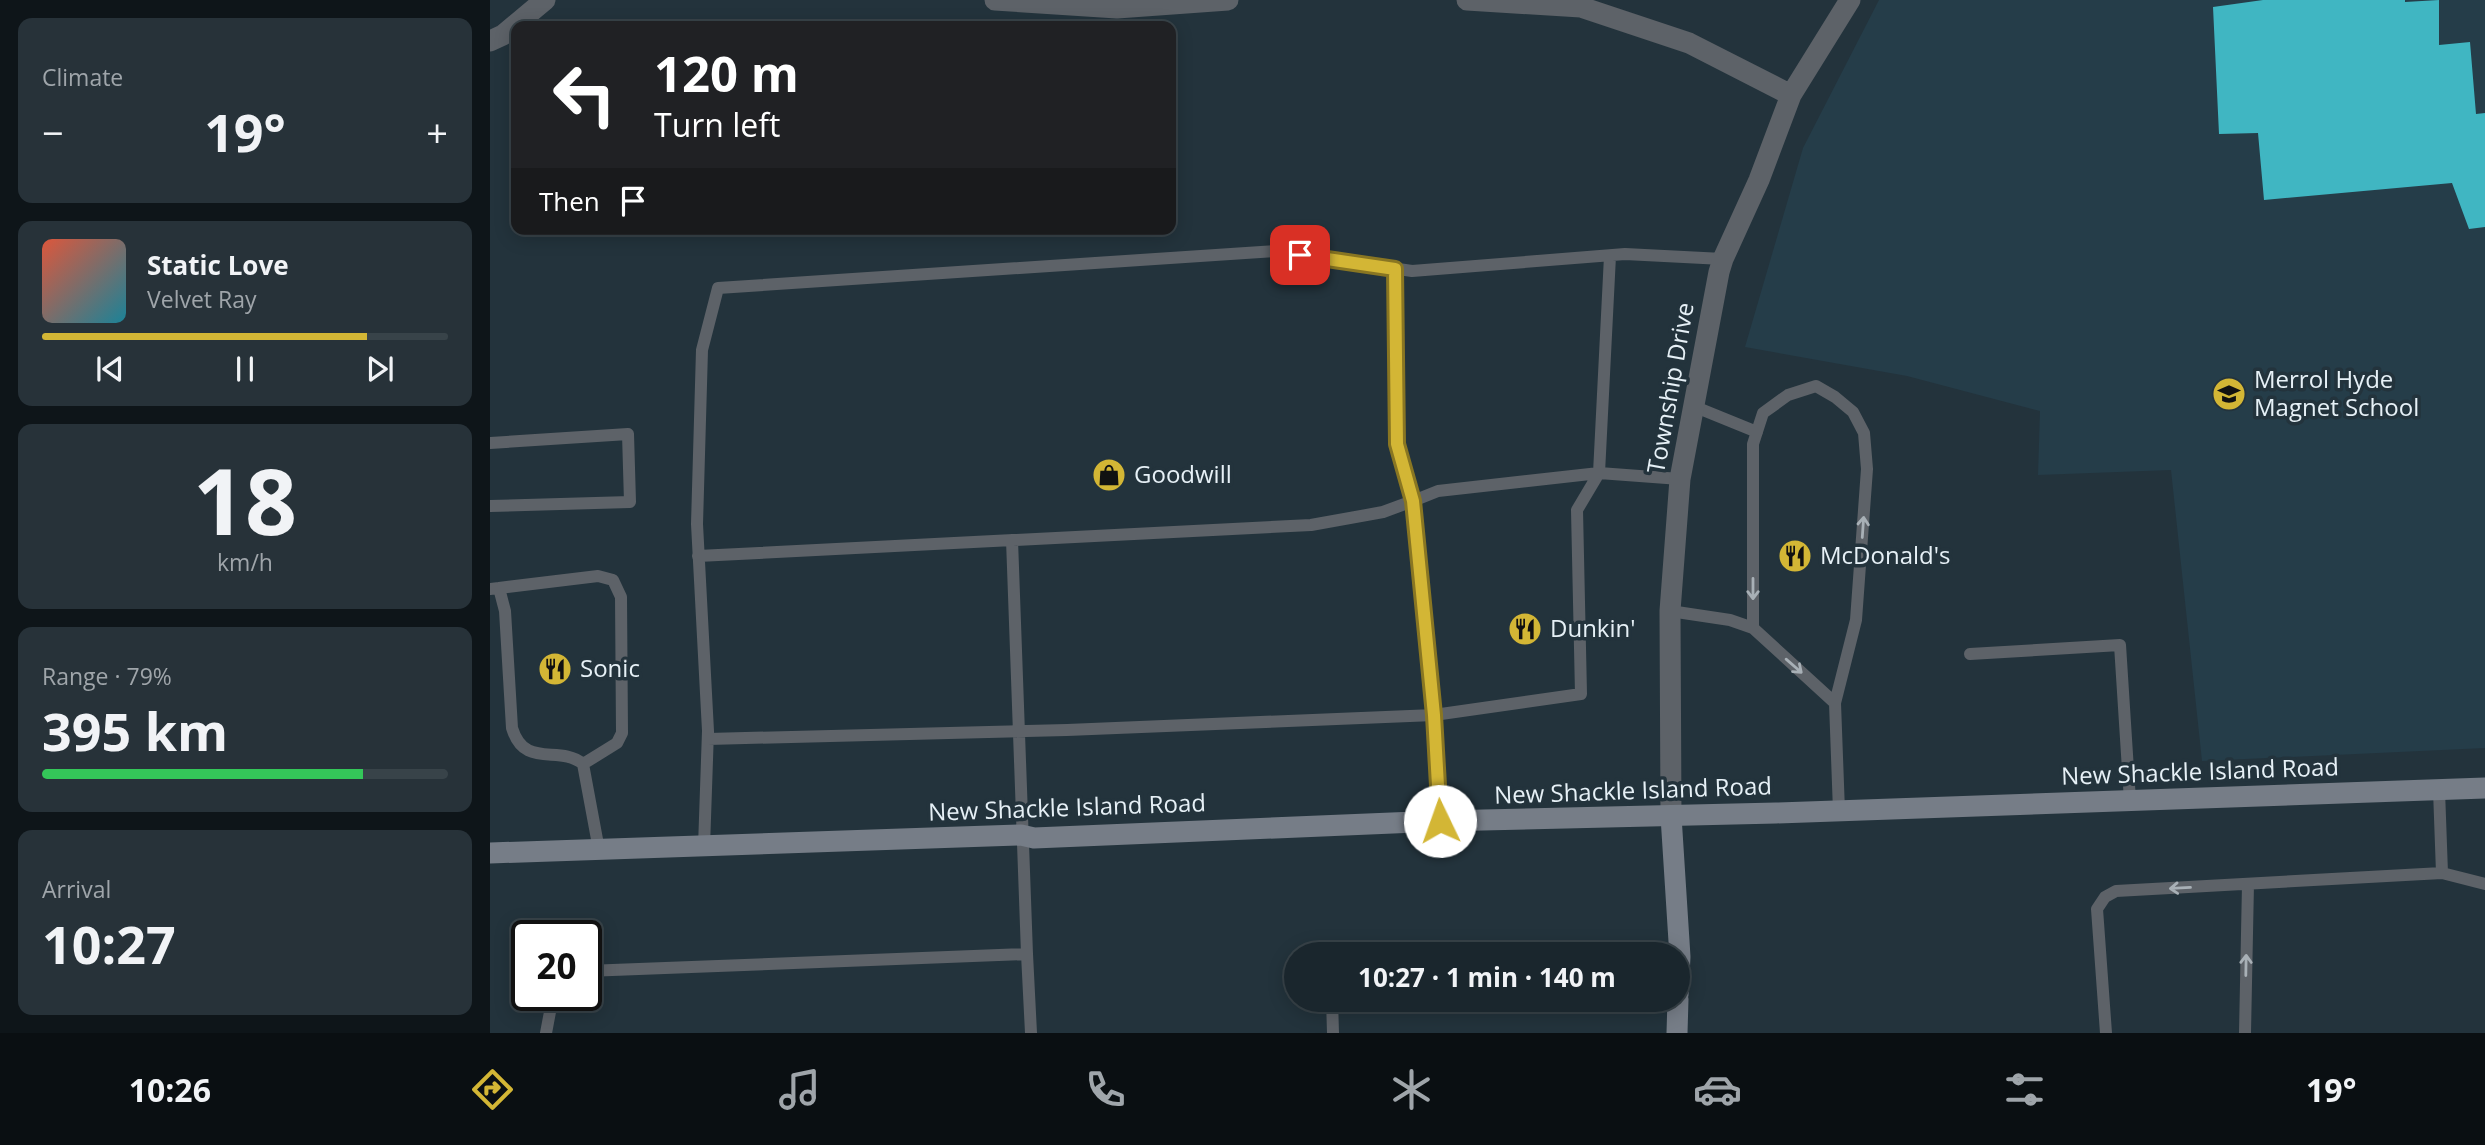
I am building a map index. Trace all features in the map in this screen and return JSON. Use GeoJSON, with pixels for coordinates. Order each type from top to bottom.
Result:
{"type":"FeatureCollection","features":[{"type":"Feature","properties":{"kind":"main road","name":"New Shackle Island Road"},"geometry":{"type":"LineString","coordinates":[[490,853],[1021,835],[1034,838],[1440,821],[1839,811],[2485,788]]}},
{"type":"Feature","properties":{"kind":"main road"},"geometry":{"type":"LineString","coordinates":[[1671,816],[1679,942]]}},
{"type":"Feature","properties":{"kind":"main road"},"geometry":{"type":"LineString","coordinates":[[1677,1033],[1678,1012]]}},
{"type":"Feature","properties":{"kind":"street"},"geometry":{"type":"LineString","coordinates":[[520,21],[545,0]]}},
{"type":"Feature","properties":{"kind":"street"},"geometry":{"type":"LineString","coordinates":[[995,0],[1117,8],[1228,0]]}},
{"type":"Feature","properties":{"kind":"street"},"geometry":{"type":"LineString","coordinates":[[1467,0],[1581,7],[1689,43],[1791,95]]}},
{"type":"Feature","properties":{"kind":"street","name":"Township Drive"},"geometry":{"type":"LineString","coordinates":[[1671,816],[1670,611],[1680,479],[1723,259],[1759,180],[1791,95],[1850,0]]}},
{"type":"Feature","properties":{"kind":"street"},"geometry":{"type":"LineString","coordinates":[[490,41],[511,28]]}},
{"type":"Feature","properties":{"kind":"lane"},"geometry":{"type":"LineString","coordinates":[[704,847],[708,739],[697,524],[702,350],[718,288],[1276,251],[1412,271],[1625,254],[1723,259]]}},
{"type":"Feature","properties":{"kind":"lane"},"geometry":{"type":"LineString","coordinates":[[708,739],[1067,730],[1434,715],[1581,694],[1577,510],[1599,473],[1610,256]]}},
{"type":"Feature","properties":{"kind":"lane"},"geometry":{"type":"LineString","coordinates":[[1395,269],[1397,444],[1413,501],[1434,715],[1440,821]]}},
{"type":"Feature","properties":{"kind":"lane"},"geometry":{"type":"LineString","coordinates":[[1754,628],[1753,444],[1763,413],[1788,395],[1816,386],[1853,412],[1864,433],[1867,469],[1856,620],[1835,704],[1839,811]]}},
{"type":"Feature","properties":{"kind":"lane"},"geometry":{"type":"LineString","coordinates":[[1693,406],[1757,432]]}},
{"type":"Feature","properties":{"kind":"lane"},"geometry":{"type":"LineString","coordinates":[[490,443],[628,434],[630,502],[490,506]]}},
{"type":"Feature","properties":{"kind":"lane"},"geometry":{"type":"LineString","coordinates":[[698,556],[1311,525],[1383,512],[1438,491],[1599,473],[1680,479]]}},
{"type":"Feature","properties":{"kind":"lane"},"geometry":{"type":"LineString","coordinates":[[1012,540],[1021,835],[1031,1033]]}},
{"type":"Feature","properties":{"kind":"lane"},"geometry":{"type":"LineString","coordinates":[[583,764],[617,743],[622,733],[621,597],[613,580],[598,576],[495,589],[505,611],[512,729],[516,742],[534,754],[577,759],[583,764],[599,850]]}},
{"type":"Feature","properties":{"kind":"lane"},"geometry":{"type":"LineString","coordinates":[[1670,611],[1730,620],[1754,628],[1835,704]]}},
{"type":"Feature","properties":{"kind":"lane"},"geometry":{"type":"LineString","coordinates":[[1970,654],[2120,645],[2130,801]]}},
{"type":"Feature","properties":{"kind":"lane"},"geometry":{"type":"LineString","coordinates":[[2439,790],[2442,873]]}},
{"type":"Feature","properties":{"kind":"lane"},"geometry":{"type":"LineString","coordinates":[[2106,1033],[2097,909],[2105,897],[2116,891],[2442,873],[2485,884]]}},
{"type":"Feature","properties":{"kind":"lane"},"geometry":{"type":"LineString","coordinates":[[2245,1033],[2248,884]]}},
{"type":"Feature","properties":{"kind":"lane"},"geometry":{"type":"LineString","coordinates":[[602,970],[1027,954]]}},
{"type":"Feature","properties":{"kind":"lane"},"geometry":{"type":"LineString","coordinates":[[546,1033],[550,1011]]}},
{"type":"Feature","properties":{"kind":"lane"},"geometry":{"type":"LineString","coordinates":[[1332,1012],[1333,1033]]}},
{"type":"Feature","properties":{"kind":"shaded area","name":"Merrol Hyde Magnet School"},"geometry":{"type":"Polygon","coordinates":[[[1879,0],[2485,0],[2485,748],[2202,761],[2171,470],[2038,475],[2040,411],[1907,376],[1745,347],[1803,148],[1879,0]]]}},
{"type":"Feature","properties":{"kind":"building"},"geometry":{"type":"Polygon","coordinates":[[[2263,0],[2439,0],[2439,45],[2470,42],[2476,114],[2485,113],[2485,227],[2469,229],[2452,183],[2264,200],[2258,133],[2219,134],[2213,7],[2263,0]]]}},
{"type":"Feature","properties":{"kind":"place","name":"Merrol Hyde Magnet School"},"geometry":{"type":"Point","coordinates":[2229,394]}},
{"type":"Feature","properties":{"kind":"place","name":"Goodwill"},"geometry":{"type":"Point","coordinates":[1109,475]}},
{"type":"Feature","properties":{"kind":"place","name":"McDonald's"},"geometry":{"type":"Point","coordinates":[1795,556]}},
{"type":"Feature","properties":{"kind":"place","name":"Dunkin'"},"geometry":{"type":"Point","coordinates":[1525,629]}},
{"type":"Feature","properties":{"kind":"place","name":"Sonic"},"geometry":{"type":"Point","coordinates":[555,669]}},
{"type":"Feature","properties":{"kind":"route"},"geometry":{"type":"LineString","coordinates":[[1300,255],[1395,269],[1397,444],[1413,501],[1434,715],[1440,821]]}}]}
